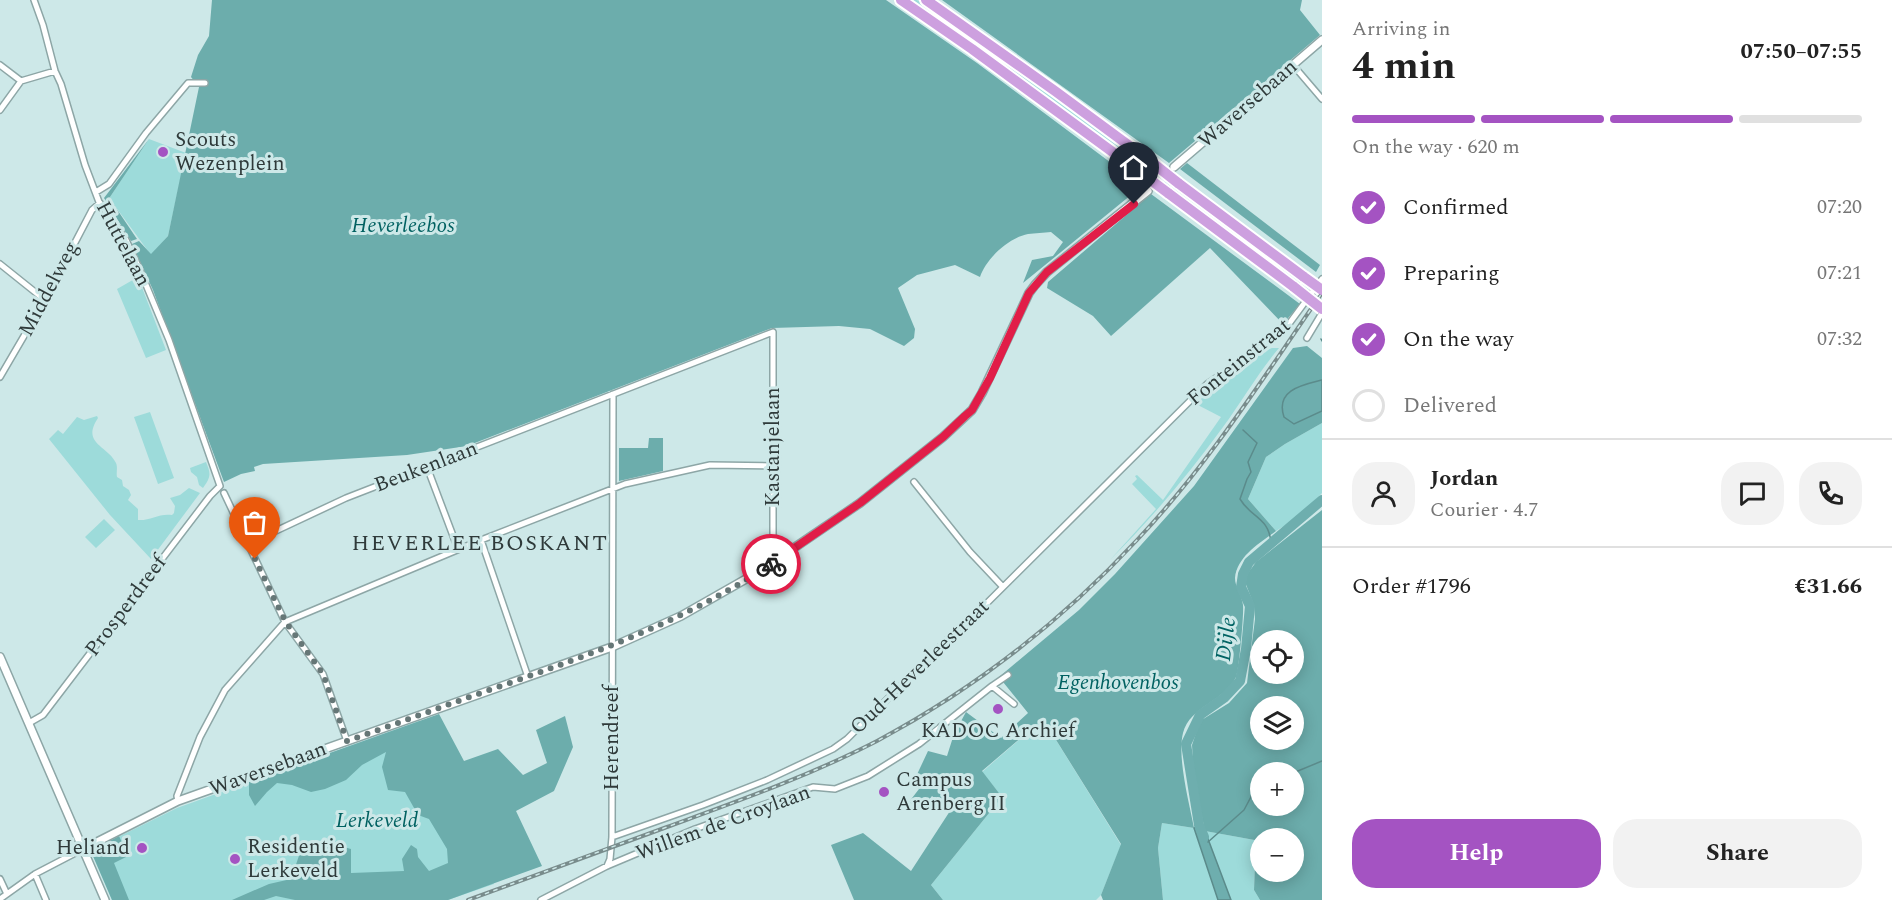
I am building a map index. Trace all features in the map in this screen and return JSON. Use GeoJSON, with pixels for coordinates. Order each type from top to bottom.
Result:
{"type":"FeatureCollection","features":[{"type":"Feature","properties":{"kind":"highway"},"geometry":{"type":"LineString","coordinates":[[901,0],[1144,175],[1322,309]]}},
{"type":"Feature","properties":{"kind":"highway"},"geometry":{"type":"LineString","coordinates":[[926,0],[1055,91],[1322,290]]}},
{"type":"Feature","properties":{"kind":"street","name":"Huttelaan"},"geometry":{"type":"LineString","coordinates":[[34,0],[85,165],[100,203],[126,240],[140,268],[169,340],[220,486]]}},
{"type":"Feature","properties":{"kind":"street","name":"Waversebaan"},"geometry":{"type":"LineString","coordinates":[[1174,167],[1322,40]]}},
{"type":"Feature","properties":{"kind":"street"},"geometry":{"type":"LineString","coordinates":[[0,65],[21,81]]}},
{"type":"Feature","properties":{"kind":"street"},"geometry":{"type":"LineString","coordinates":[[1293,65],[1322,99]]}},
{"type":"Feature","properties":{"kind":"street"},"geometry":{"type":"LineString","coordinates":[[0,110],[21,81],[55,71]]}},
{"type":"Feature","properties":{"kind":"street"},"geometry":{"type":"LineString","coordinates":[[96,192],[109,184],[146,133],[188,83],[205,83]]}},
{"type":"Feature","properties":{"kind":"street","name":"Waversebaan"},"geometry":{"type":"LineString","coordinates":[[0,899],[35,874],[178,801],[612,647],[681,616],[775,562],[860,503],[943,437],[972,410],[990,378],[1029,293],[1047,272],[1146,190]]}},
{"type":"Feature","properties":{"kind":"street","name":"Middelweg"},"geometry":{"type":"LineString","coordinates":[[0,377],[45,300],[92,210],[100,203]]}},
{"type":"Feature","properties":{"kind":"street"},"geometry":{"type":"LineString","coordinates":[[0,264],[45,300]]}},
{"type":"Feature","properties":{"kind":"street","name":"Fonteinstraat"},"geometry":{"type":"LineString","coordinates":[[1175,415],[1207,384],[1283,332],[1322,279]]}},
{"type":"Feature","properties":{"kind":"street"},"geometry":{"type":"LineString","coordinates":[[1307,338],[1322,313]]}},
{"type":"Feature","properties":{"kind":"street","name":"Kastanjelaan"},"geometry":{"type":"LineString","coordinates":[[773,332],[773,558],[775,562]]}},
{"type":"Feature","properties":{"kind":"street","name":"Beukenlaan"},"geometry":{"type":"LineString","coordinates":[[248,544],[346,498],[773,332]]}},
{"type":"Feature","properties":{"kind":"street","name":"Herendreef"},"geometry":{"type":"LineString","coordinates":[[607,866],[612,837],[614,489],[612,395]]}},
{"type":"Feature","properties":{"kind":"street","name":"Oud-Heverleestraat"},"geometry":{"type":"LineString","coordinates":[[612,837],[767,780],[833,749],[847,739],[1175,415]]}},
{"type":"Feature","properties":{"kind":"street"},"geometry":{"type":"LineString","coordinates":[[178,801],[177,796],[198,743],[225,690],[285,621],[458,549],[638,481],[710,465],[773,466]]}},
{"type":"Feature","properties":{"kind":"street"},"geometry":{"type":"LineString","coordinates":[[427,467],[458,549]]}},
{"type":"Feature","properties":{"kind":"street"},"geometry":{"type":"LineString","coordinates":[[914,482],[950,528],[1003,587]]}},
{"type":"Feature","properties":{"kind":"street","name":"Prosperdreef"},"geometry":{"type":"LineString","coordinates":[[29,723],[43,715],[220,486]]}},
{"type":"Feature","properties":{"kind":"street"},"geometry":{"type":"LineString","coordinates":[[224,493],[285,621],[323,674],[347,741]]}},
{"type":"Feature","properties":{"kind":"street"},"geometry":{"type":"LineString","coordinates":[[481,540],[528,677]]}},
{"type":"Feature","properties":{"kind":"street"},"geometry":{"type":"LineString","coordinates":[[0,657],[105,900]]}},
{"type":"Feature","properties":{"kind":"street","name":"Willem de Croylaan"},"geometry":{"type":"LineString","coordinates":[[541,900],[607,866],[695,829],[813,787],[835,789],[859,780],[919,744],[1008,675]]}},
{"type":"Feature","properties":{"kind":"street"},"geometry":{"type":"LineString","coordinates":[[992,686],[1014,704]]}},
{"type":"Feature","properties":{"kind":"street"},"geometry":{"type":"LineString","coordinates":[[35,874],[46,900]]}},
{"type":"Feature","properties":{"kind":"street"},"geometry":{"type":"LineString","coordinates":[[0,879],[7,894]]}},
{"type":"Feature","properties":{"kind":"green space","name":"Heverleebos"},"geometry":{"type":"Polygon","coordinates":[[[212,0],[886,0],[977,63],[1142,186],[1023,283],[1032,260],[1053,256],[1063,242],[1051,232],[1028,234],[1013,240],[987,263],[980,277],[955,265],[917,275],[898,288],[915,329],[914,338],[904,346],[870,329],[839,326],[772,328],[467,446],[407,455],[263,464],[254,467],[255,471],[241,474],[224,482],[153,290],[132,244],[139,241],[151,254],[168,236],[199,87],[191,77],[198,55],[209,36],[212,0]]]}},
{"type":"Feature","properties":{"kind":"green space"},"geometry":{"type":"Polygon","coordinates":[[[909,0],[917,0],[976,40],[1156,172],[1154,176],[974,44],[909,0]]]}},
{"type":"Feature","properties":{"kind":"green space"},"geometry":{"type":"Polygon","coordinates":[[[942,0],[1302,0],[1300,10],[1320,35],[1169,163],[942,0]]]}},
{"type":"Feature","properties":{"kind":"green space"},"geometry":{"type":"Polygon","coordinates":[[[149,139],[186,153],[168,236],[151,255],[110,197],[149,139]]]}},
{"type":"Feature","properties":{"kind":"green space"},"geometry":{"type":"Polygon","coordinates":[[[149,139],[110,197],[137,239],[131,241],[104,198],[149,139]]]}},
{"type":"Feature","properties":{"kind":"green space"},"geometry":{"type":"Polygon","coordinates":[[[1187,163],[1320,265],[1316,272],[1180,169],[1187,163]]]}},
{"type":"Feature","properties":{"kind":"green space"},"geometry":{"type":"Polygon","coordinates":[[[1166,181],[1310,288],[1308,291],[1164,184],[1166,181]]]}},
{"type":"Feature","properties":{"kind":"green space"},"geometry":{"type":"Polygon","coordinates":[[[1151,194],[1300,304],[1283,324],[1210,248],[1111,336],[1093,316],[1047,288],[1048,282],[1151,194]]]}},
{"type":"Feature","properties":{"kind":"green space"},"geometry":{"type":"Polygon","coordinates":[[[138,277],[166,350],[146,358],[117,289],[138,277]]]}},
{"type":"Feature","properties":{"kind":"green space","name":"Egenhovenbos"},"geometry":{"type":"Polygon","coordinates":[[[1307,346],[1322,358],[1322,423],[1266,457],[1248,499],[1276,531],[1250,551],[1237,570],[1235,581],[1243,610],[1236,677],[1224,692],[1193,716],[1183,733],[1181,754],[1194,828],[1162,823],[1158,848],[1163,900],[1103,900],[1101,895],[1121,844],[1043,719],[982,771],[1002,797],[931,885],[943,900],[854,900],[831,845],[863,833],[911,871],[950,811],[932,796],[920,811],[909,802],[919,789],[913,783],[928,751],[947,756],[954,734],[966,712],[1001,738],[1028,713],[999,677],[1079,610],[1115,574],[1194,486],[1293,348],[1307,346]]]}},
{"type":"Feature","properties":{"kind":"green space"},"geometry":{"type":"Polygon","coordinates":[[[1272,348],[1279,348],[1210,445],[1155,512],[1110,560],[1156,509],[1132,484],[1137,479],[1135,476],[1137,475],[1163,500],[1221,417],[1194,403],[1197,403],[1215,385],[1272,348]]]}},
{"type":"Feature","properties":{"kind":"green space"},"geometry":{"type":"Polygon","coordinates":[[[150,412],[174,478],[158,484],[134,417],[150,412]]]}},
{"type":"Feature","properties":{"kind":"green space"},"geometry":{"type":"Polygon","coordinates":[[[97,416],[92,433],[94,439],[116,463],[117,477],[129,490],[131,495],[128,500],[138,509],[138,520],[172,515],[175,506],[170,498],[180,495],[189,488],[200,493],[151,559],[110,515],[49,439],[58,430],[63,434],[77,417],[84,420],[97,416]]]}},
{"type":"Feature","properties":{"kind":"green space"},"geometry":{"type":"Polygon","coordinates":[[[1322,423],[1322,493],[1300,516],[1276,531],[1248,499],[1266,457],[1322,423]]]}},
{"type":"Feature","properties":{"kind":"green space"},"geometry":{"type":"Polygon","coordinates":[[[649,438],[663,438],[663,471],[619,481],[619,448],[648,448],[649,438]]]}},
{"type":"Feature","properties":{"kind":"green space"},"geometry":{"type":"Polygon","coordinates":[[[206,462],[209,475],[203,488],[190,468],[206,462]]]}},
{"type":"Feature","properties":{"kind":"green space","name":"Egenhovenbos"},"geometry":{"type":"Polygon","coordinates":[[[1322,510],[1322,900],[1260,900],[1254,890],[1254,882],[1304,882],[1304,828],[1250,828],[1250,839],[1205,831],[1194,779],[1192,745],[1200,721],[1229,703],[1247,683],[1250,659],[1250,684],[1304,684],[1304,630],[1254,630],[1254,605],[1245,582],[1256,562],[1322,510]]]}},
{"type":"Feature","properties":{"kind":"green space"},"geometry":{"type":"Polygon","coordinates":[[[104,519],[115,530],[96,548],[85,537],[104,519]]]}},
{"type":"Feature","properties":{"kind":"green space"},"geometry":{"type":"Polygon","coordinates":[[[439,714],[464,761],[498,749],[523,775],[547,763],[536,730],[565,716],[573,747],[554,791],[516,811],[542,866],[448,900],[295,900],[276,896],[264,900],[232,900],[269,884],[291,879],[302,847],[337,845],[351,849],[351,873],[404,871],[402,859],[411,845],[417,849],[418,857],[429,871],[448,863],[447,849],[429,819],[418,815],[405,792],[388,790],[382,767],[386,752],[362,765],[346,780],[325,789],[311,792],[292,785],[277,783],[255,806],[249,795],[249,782],[439,714]]]}},
{"type":"Feature","properties":{"kind":"green space"},"geometry":{"type":"Polygon","coordinates":[[[1043,719],[1121,845],[1101,895],[1096,900],[943,900],[931,885],[1002,797],[982,772],[1043,719]]]}},
{"type":"Feature","properties":{"kind":"green space","name":"Lerkeveld"},"geometry":{"type":"Polygon","coordinates":[[[419,721],[494,884],[448,900],[112,900],[93,856],[96,848],[177,808],[419,721]]]}},
{"type":"Feature","properties":{"kind":"green space"},"geometry":{"type":"Polygon","coordinates":[[[1162,823],[1194,828],[1218,900],[1163,900],[1158,848],[1162,823]]]}},
{"type":"Feature","properties":{"kind":"green space"},"geometry":{"type":"Polygon","coordinates":[[[1205,831],[1250,839],[1250,882],[1254,882],[1254,890],[1260,900],[1231,900],[1205,831]]]}},
{"type":"Feature","properties":{"kind":"green space"},"geometry":{"type":"Polygon","coordinates":[[[119,836],[128,856],[114,863],[129,900],[112,900],[93,856],[96,848],[119,836]]]}},
{"type":"Feature","properties":{"kind":"shaded area"},"geometry":{"type":"Polygon","coordinates":[[[1322,380],[1322,411],[1294,424],[1284,417],[1283,401],[1292,390],[1322,380]]]}},
{"type":"Feature","properties":{"kind":"shaded area"},"geometry":{"type":"Polygon","coordinates":[[[1199,825],[1205,831],[1231,900],[1218,900],[1194,828],[1199,825]]]}},
{"type":"Feature","properties":{"kind":"waterway"},"geometry":{"type":"LineString","coordinates":[[1243,430],[1257,443],[1248,462],[1251,472],[1240,499],[1267,528],[1271,543]]}},
{"type":"Feature","properties":{"kind":"waterway","name":"Dijle"},"geometry":{"type":"LineString","coordinates":[[1204,837],[1199,825],[1186,744],[1200,715],[1224,698],[1240,681],[1250,606],[1241,587],[1243,574],[1249,562],[1322,500]]}},
{"type":"Feature","properties":{"kind":"waterway"},"geometry":{"type":"LineString","coordinates":[[1304,768],[1322,761]]}},
{"type":"Feature","properties":{"kind":"waterway"},"geometry":{"type":"LineString","coordinates":[[1208,842],[1244,810],[1250,799]]}},
{"type":"Feature","properties":{"kind":"railway"},"geometry":{"type":"LineString","coordinates":[[468,900],[747,798],[825,766],[913,721],[982,676],[1078,598],[1108,570],[1163,511],[1188,482],[1234,420],[1322,293]]}},
{"type":"Feature","properties":{"kind":"way so far"},"geometry":{"type":"LineString","coordinates":[[255,559],[285,621],[323,674],[347,741],[612,647],[681,616],[771,564]]}},
{"type":"Feature","properties":{"kind":"place","name":"Scouts Wezenplein"},"geometry":{"type":"Point","coordinates":[163,152]}},
{"type":"Feature","properties":{"kind":"place","name":"KADOC Archief"},"geometry":{"type":"Point","coordinates":[998,709]}},
{"type":"Feature","properties":{"kind":"place","name":"Campus Arenberg II"},"geometry":{"type":"Point","coordinates":[884,792]}},
{"type":"Feature","properties":{"kind":"place","name":"Heliand"},"geometry":{"type":"Point","coordinates":[142,848]}},
{"type":"Feature","properties":{"kind":"place","name":"Residentie Lerkeveld"},"geometry":{"type":"Point","coordinates":[235,859]}},
{"type":"Feature","properties":{"kind":"district","name":"HEVERLEE BOSKANT"},"geometry":{"type":"Point","coordinates":[480,543]}},
{"type":"Feature","properties":{"kind":"route"},"geometry":{"type":"LineString","coordinates":[[771,564],[860,503],[943,437],[972,410],[990,378],[1029,293],[1047,272],[1134,204]]}}]}
